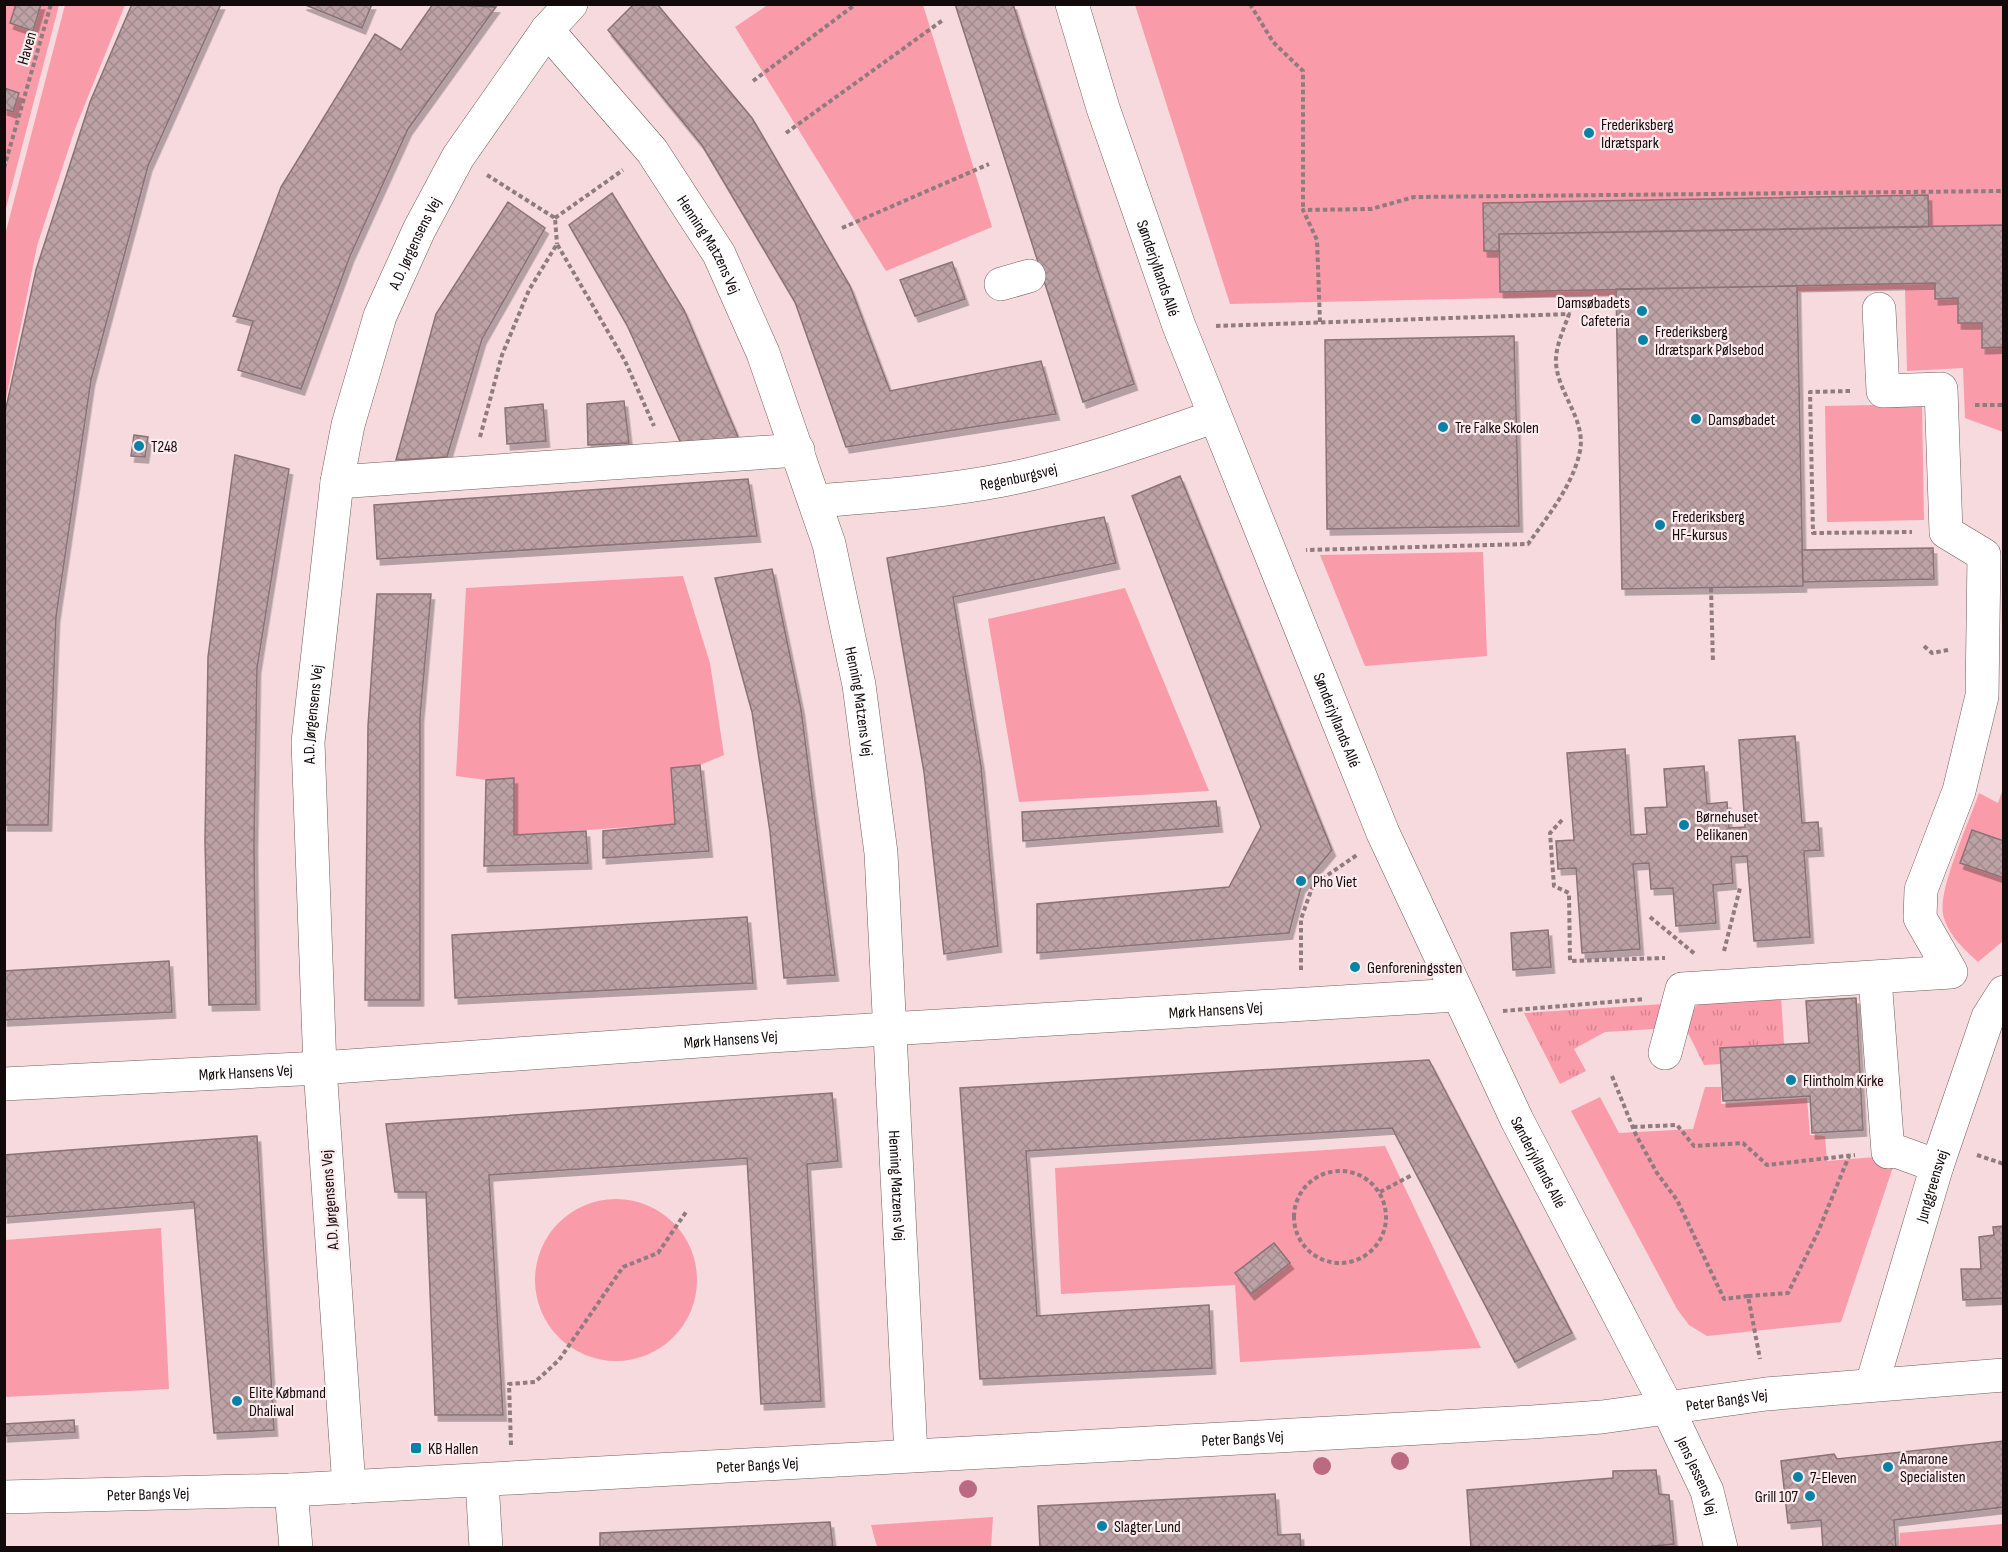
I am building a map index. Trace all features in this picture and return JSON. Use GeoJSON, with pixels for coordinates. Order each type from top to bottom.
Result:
{"type":"FeatureCollection","features":[{"type":"Feature","properties":{"kind":"street","name":"A.D. Jørgensens Vej"},"geometry":{"type":"LineString","coordinates":[[349,1487],[320,1068],[308,742],[337,482],[348,425],[380,316],[419,230],[458,157],[547,30],[571,4]]}},
{"type":"Feature","properties":{"kind":"street","name":"Sønderjyllands Allé"},"geometry":{"type":"LineString","coordinates":[[1072,4],[1103,108],[1213,417],[1385,837],[1527,1139],[1667,1407]]}},
{"type":"Feature","properties":{"kind":"street","name":"Henning Matzens Vej"},"geometry":{"type":"LineString","coordinates":[[547,30],[652,151],[719,254],[763,353],[829,544],[859,685],[881,853],[911,1455]]}},
{"type":"Feature","properties":{"kind":"street"},"geometry":{"type":"LineString","coordinates":[[1665,1053],[1682,968],[1720,987],[1951,972],[1920,918],[1921,890],[1959,791],[1982,696],[1984,555],[1946,532],[1941,389],[1883,391],[1879,309]]}},
{"type":"Feature","properties":{"kind":"street","name":"Regenburgsvej"},"geometry":{"type":"LineString","coordinates":[[816,501],[910,494],[1003,480],[1095,457],[1213,417]]}},
{"type":"Feature","properties":{"kind":"street"},"geometry":{"type":"LineString","coordinates":[[337,482],[798,450]]}},
{"type":"Feature","properties":{"kind":"street"},"geometry":{"type":"LineString","coordinates":[[1875,978],[1888,1152],[1896,1151],[1937,1166]]}},
{"type":"Feature","properties":{"kind":"street","name":"Junggreensvej"},"geometry":{"type":"LineString","coordinates":[[1872,1383],[1937,1166],[1988,1017],[2004,992]]}},
{"type":"Feature","properties":{"kind":"street","name":"Mørk Hansens Vej"},"geometry":{"type":"LineString","coordinates":[[4,1084],[320,1068],[891,1028],[1304,1004],[1462,1004]]}},
{"type":"Feature","properties":{"kind":"street","name":"Peter Bangs Vej"},"geometry":{"type":"LineString","coordinates":[[4,1497],[291,1490],[497,1480],[1532,1422],[1602,1417],[1766,1394],[1872,1383],[2004,1375]]}},
{"type":"Feature","properties":{"kind":"street","name":"Jens Jessens Vej"},"geometry":{"type":"LineString","coordinates":[[1667,1407],[1707,1491],[1721,1548]]}},
{"type":"Feature","properties":{"kind":"street"},"geometry":{"type":"LineString","coordinates":[[486,1548],[497,1480]]}},
{"type":"Feature","properties":{"kind":"street"},"geometry":{"type":"LineString","coordinates":[[291,1490],[296,1548]]}},
{"type":"Feature","properties":{"kind":"path","name":"Haven"},"geometry":{"type":"LineString","coordinates":[[4,168],[51,4]]}},
{"type":"Feature","properties":{"kind":"path"},"geometry":{"type":"LineString","coordinates":[[753,81],[856,4]]}},
{"type":"Feature","properties":{"kind":"path"},"geometry":{"type":"LineString","coordinates":[[1250,4],[1273,42],[1303,71],[1303,210],[1317,240],[1320,322]]}},
{"type":"Feature","properties":{"kind":"path"},"geometry":{"type":"LineString","coordinates":[[786,133],[943,20]]}},
{"type":"Feature","properties":{"kind":"path"},"geometry":{"type":"LineString","coordinates":[[555,218],[652,151]]}},
{"type":"Feature","properties":{"kind":"path"},"geometry":{"type":"LineString","coordinates":[[458,157],[555,218]]}},
{"type":"Feature","properties":{"kind":"path"},"geometry":{"type":"LineString","coordinates":[[842,228],[989,164]]}},
{"type":"Feature","properties":{"kind":"path"},"geometry":{"type":"LineString","coordinates":[[1303,210],[1371,209],[1414,197],[2004,190]]}},
{"type":"Feature","properties":{"kind":"path"},"geometry":{"type":"LineString","coordinates":[[555,218],[557,244],[625,361],[668,459]]}},
{"type":"Feature","properties":{"kind":"path"},"geometry":{"type":"LineString","coordinates":[[473,473],[476,451],[502,355],[529,290],[557,244]]}},
{"type":"Feature","properties":{"kind":"path"},"geometry":{"type":"LineString","coordinates":[[1179,326],[1569,314],[1556,362],[1561,387],[1573,409],[1580,431],[1580,451],[1555,506],[1528,544],[1269,551]]}},
{"type":"Feature","properties":{"kind":"path"},"geometry":{"type":"LineString","coordinates":[[1883,391],[1810,392],[1813,533],[1946,532]]}},
{"type":"Feature","properties":{"kind":"path"},"geometry":{"type":"LineString","coordinates":[[1711,588],[1713,663]]}},
{"type":"Feature","properties":{"kind":"path"},"geometry":{"type":"LineString","coordinates":[[1562,820],[1550,833],[1554,886],[1569,893],[1570,961],[1682,968]]}},
{"type":"Feature","properties":{"kind":"path"},"geometry":{"type":"LineString","coordinates":[[1304,1004],[1300,948],[1301,919],[1313,885],[1385,837]]}},
{"type":"Feature","properties":{"kind":"path"},"geometry":{"type":"LineString","coordinates":[[1720,987],[1719,973],[1740,888]]}},
{"type":"Feature","properties":{"kind":"path"},"geometry":{"type":"LineString","coordinates":[[1462,1004],[1667,997],[1682,968],[1699,957],[1650,917]]}},
{"type":"Feature","properties":{"kind":"path"},"geometry":{"type":"LineString","coordinates":[[1612,1076],[1633,1127],[1657,1173],[1677,1200],[1724,1299],[1788,1293],[1818,1232],[1849,1156]]}},
{"type":"Feature","properties":{"kind":"path"},"geometry":{"type":"LineString","coordinates":[[1633,1127],[1677,1125],[1694,1146],[1743,1143],[1767,1165],[1888,1152]]}},
{"type":"Feature","properties":{"kind":"path"},"geometry":{"type":"LineString","coordinates":[[1339,1170],[1355,1172],[1369,1180],[1380,1192],[1386,1208],[1384,1232],[1371,1252],[1357,1261],[1341,1264],[1325,1261],[1310,1253],[1300,1241],[1294,1225],[1296,1202],[1309,1182],[1323,1173],[1339,1170]]}},
{"type":"Feature","properties":{"kind":"path"},"geometry":{"type":"LineString","coordinates":[[1380,1192],[1412,1175]]}},
{"type":"Feature","properties":{"kind":"path"},"geometry":{"type":"LineString","coordinates":[[497,1480],[509,1383],[535,1382],[559,1360],[623,1267],[658,1252],[686,1212]]}},
{"type":"Feature","properties":{"kind":"path"},"geometry":{"type":"LineString","coordinates":[[1748,1296],[1766,1394]]}},
{"type":"Feature","properties":{"kind":"green space"},"geometry":{"type":"Polygon","coordinates":[[[769,4],[923,5],[992,227],[886,271],[735,27],[769,4]]]}},
{"type":"Feature","properties":{"kind":"green space"},"geometry":{"type":"Polygon","coordinates":[[[5,5],[59,5],[5,212],[5,5]]]}},
{"type":"Feature","properties":{"kind":"green space"},"geometry":{"type":"Polygon","coordinates":[[[65,5],[125,5],[75,129],[37,246],[5,404],[5,235],[65,5]]]}},
{"type":"Feature","properties":{"kind":"green space","name":"Frederiksberg Idrætspark"},"geometry":{"type":"Polygon","coordinates":[[[1135,5],[2003,5],[2003,432],[1965,418],[1963,368],[1907,371],[1905,289],[1230,304],[1135,5]]]}},
{"type":"Feature","properties":{"kind":"green space"},"geometry":{"type":"Polygon","coordinates":[[[1922,404],[1924,520],[1827,522],[1825,406],[1922,404]]]}},
{"type":"Feature","properties":{"kind":"green space"},"geometry":{"type":"Polygon","coordinates":[[[1483,552],[1487,656],[1365,666],[1320,555],[1483,552]]]}},
{"type":"Feature","properties":{"kind":"green space"},"geometry":{"type":"Polygon","coordinates":[[[683,576],[710,663],[724,755],[700,765],[671,768],[675,824],[514,835],[514,778],[486,780],[456,776],[466,588],[683,576]]]}},
{"type":"Feature","properties":{"kind":"green space"},"geometry":{"type":"Polygon","coordinates":[[[1125,588],[1209,791],[1019,802],[988,619],[1125,588]]]}},
{"type":"Feature","properties":{"kind":"green space"},"geometry":{"type":"Polygon","coordinates":[[[2003,789],[2003,941],[1978,962],[1957,941],[1948,928],[1943,914],[1945,888],[1979,793],[1998,803],[2003,789]]]}},
{"type":"Feature","properties":{"kind":"green space"},"geometry":{"type":"Polygon","coordinates":[[[1781,995],[1784,1044],[1721,1048],[1721,1064],[1704,1065],[1685,1027],[1695,1007],[1701,1002],[1781,995]]]}},
{"type":"Feature","properties":{"kind":"green space"},"geometry":{"type":"Polygon","coordinates":[[[1664,1004],[1654,1029],[1605,1032],[1574,1049],[1586,1071],[1560,1084],[1524,1013],[1664,1004]]]}},
{"type":"Feature","properties":{"kind":"green space"},"geometry":{"type":"Polygon","coordinates":[[[1705,1087],[1721,1087],[1721,1104],[1807,1098],[1810,1135],[1825,1136],[1827,1161],[1888,1156],[1893,1167],[1841,1322],[1707,1336],[1689,1325],[1677,1309],[1571,1111],[1600,1097],[1619,1133],[1693,1129],[1705,1087]]]}},
{"type":"Feature","properties":{"kind":"green space"},"geometry":{"type":"Polygon","coordinates":[[[1385,1146],[1481,1348],[1240,1362],[1235,1285],[1061,1294],[1055,1168],[1385,1146]]]}},
{"type":"Feature","properties":{"kind":"green space"},"geometry":{"type":"Polygon","coordinates":[[[616,1199],[647,1205],[673,1223],[691,1249],[697,1280],[691,1311],[673,1337],[647,1355],[616,1361],[585,1355],[559,1337],[541,1311],[535,1280],[541,1249],[559,1223],[585,1205],[616,1199]]]}},
{"type":"Feature","properties":{"kind":"green space"},"geometry":{"type":"Polygon","coordinates":[[[161,1228],[169,1389],[5,1397],[5,1240],[161,1228]]]}},
{"type":"Feature","properties":{"kind":"green space"},"geometry":{"type":"Polygon","coordinates":[[[993,1517],[991,1547],[877,1547],[871,1525],[993,1517]]]}},
{"type":"Feature","properties":{"kind":"green space"},"geometry":{"type":"Polygon","coordinates":[[[2003,1524],[2003,1547],[1900,1547],[1900,1533],[2003,1524]]]}},
{"type":"Feature","properties":{"kind":"building"},"geometry":{"type":"Polygon","coordinates":[[[16,4],[41,4],[33,31],[10,23],[16,4]]]}},
{"type":"Feature","properties":{"kind":"building"},"geometry":{"type":"Polygon","coordinates":[[[132,4],[221,4],[148,166],[91,380],[56,617],[48,825],[4,825],[4,417],[36,270],[90,102],[132,4]]]}},
{"type":"Feature","properties":{"kind":"building"},"geometry":{"type":"Polygon","coordinates":[[[303,4],[372,4],[362,28],[303,4]]]}},
{"type":"Feature","properties":{"kind":"building"},"geometry":{"type":"Polygon","coordinates":[[[433,4],[496,7],[408,129],[350,256],[301,389],[238,370],[253,321],[233,316],[281,187],[375,34],[401,50],[433,4]]]}},
{"type":"Feature","properties":{"kind":"building"},"geometry":{"type":"Polygon","coordinates":[[[634,4],[657,4],[752,118],[850,286],[890,391],[1041,361],[1056,414],[846,447],[795,302],[702,145],[608,30],[634,4]]]}},
{"type":"Feature","properties":{"kind":"building"},"geometry":{"type":"Polygon","coordinates":[[[955,4],[1013,4],[1134,384],[1083,402],[955,4]]]}},
{"type":"Feature","properties":{"kind":"building"},"geometry":{"type":"Polygon","coordinates":[[[4,88],[19,93],[13,112],[4,109],[4,88]]]}},
{"type":"Feature","properties":{"kind":"building"},"geometry":{"type":"Polygon","coordinates":[[[612,193],[684,310],[741,444],[684,450],[627,325],[569,225],[612,193]]]}},
{"type":"Feature","properties":{"kind":"building"},"geometry":{"type":"Polygon","coordinates":[[[1928,195],[1929,227],[1499,234],[1499,251],[1484,251],[1483,203],[1928,195]]]}},
{"type":"Feature","properties":{"kind":"building"},"geometry":{"type":"Polygon","coordinates":[[[508,202],[545,228],[482,339],[447,457],[396,460],[436,314],[508,202]]]}},
{"type":"Feature","properties":{"kind":"building"},"geometry":{"type":"Polygon","coordinates":[[[2004,225],[2004,347],[1982,348],[1982,323],[1958,323],[1958,298],[1935,299],[1935,283],[1500,292],[1499,234],[2004,225]]]}},
{"type":"Feature","properties":{"kind":"building"},"geometry":{"type":"Polygon","coordinates":[[[952,262],[965,299],[915,316],[900,280],[952,262]]]}},
{"type":"Feature","properties":{"kind":"building","name":"Damsøbadet"},"geometry":{"type":"Polygon","coordinates":[[[1797,286],[1803,586],[1622,589],[1616,289],[1797,286]]]}},
{"type":"Feature","properties":{"kind":"building"},"geometry":{"type":"Polygon","coordinates":[[[1514,336],[1519,526],[1327,529],[1325,340],[1514,336]]]}},
{"type":"Feature","properties":{"kind":"building"},"geometry":{"type":"Polygon","coordinates":[[[624,401],[629,443],[588,445],[587,404],[624,401]]]}},
{"type":"Feature","properties":{"kind":"building"},"geometry":{"type":"Polygon","coordinates":[[[543,404],[546,441],[507,444],[505,408],[543,404]]]}},
{"type":"Feature","properties":{"kind":"building","name":"T248"},"geometry":{"type":"Polygon","coordinates":[[[134,435],[148,437],[145,457],[131,456],[134,435]]]}},
{"type":"Feature","properties":{"kind":"building"},"geometry":{"type":"Polygon","coordinates":[[[235,455],[289,469],[257,668],[254,845],[256,1004],[209,1005],[205,842],[208,657],[235,455]]]}},
{"type":"Feature","properties":{"kind":"building"},"geometry":{"type":"Polygon","coordinates":[[[1180,476],[1332,850],[1301,887],[1289,933],[1037,953],[1037,904],[1229,887],[1261,827],[1132,496],[1180,476]]]}},
{"type":"Feature","properties":{"kind":"building"},"geometry":{"type":"Polygon","coordinates":[[[748,479],[757,536],[377,559],[374,505],[748,479]]]}},
{"type":"Feature","properties":{"kind":"building"},"geometry":{"type":"Polygon","coordinates":[[[1104,517],[1116,563],[953,597],[981,766],[998,946],[944,954],[924,772],[887,558],[1104,517]]]}},
{"type":"Feature","properties":{"kind":"building"},"geometry":{"type":"Polygon","coordinates":[[[1933,548],[1934,579],[1803,582],[1802,550],[1933,548]]]}},
{"type":"Feature","properties":{"kind":"building"},"geometry":{"type":"Polygon","coordinates":[[[772,569],[801,709],[835,975],[784,978],[770,832],[752,712],[715,578],[772,569]]]}},
{"type":"Feature","properties":{"kind":"building"},"geometry":{"type":"Polygon","coordinates":[[[377,594],[431,594],[420,717],[420,1000],[365,1000],[368,726],[377,594]]]}},
{"type":"Feature","properties":{"kind":"building"},"geometry":{"type":"Polygon","coordinates":[[[1795,736],[1802,823],[1818,822],[1820,850],[1804,851],[1810,937],[1754,941],[1747,856],[1731,857],[1733,883],[1713,885],[1716,923],[1676,926],[1673,888],[1651,889],[1649,863],[1633,864],[1640,949],[1582,953],[1576,868],[1558,869],[1556,841],[1574,840],[1567,753],[1625,749],[1631,835],[1647,834],[1645,808],[1667,807],[1664,769],[1704,766],[1707,804],[1727,802],[1729,828],[1745,827],[1739,740],[1795,736]]]}},
{"type":"Feature","properties":{"kind":"building"},"geometry":{"type":"Polygon","coordinates":[[[700,765],[709,851],[603,858],[603,831],[675,824],[671,768],[700,765]]]}},
{"type":"Feature","properties":{"kind":"building"},"geometry":{"type":"Polygon","coordinates":[[[514,778],[514,835],[586,831],[588,863],[484,866],[486,780],[514,778]]]}},
{"type":"Feature","properties":{"kind":"building"},"geometry":{"type":"Polygon","coordinates":[[[1216,801],[1219,826],[1023,841],[1022,812],[1216,801]]]}},
{"type":"Feature","properties":{"kind":"building"},"geometry":{"type":"Polygon","coordinates":[[[1972,830],[2004,841],[2004,878],[1960,863],[1972,830]]]}},
{"type":"Feature","properties":{"kind":"building"},"geometry":{"type":"Polygon","coordinates":[[[747,917],[753,983],[455,998],[452,935],[747,917]]]}},
{"type":"Feature","properties":{"kind":"building"},"geometry":{"type":"Polygon","coordinates":[[[1548,930],[1551,967],[1513,970],[1511,933],[1548,930]]]}},
{"type":"Feature","properties":{"kind":"building"},"geometry":{"type":"Polygon","coordinates":[[[169,961],[172,1012],[4,1020],[4,971],[169,961]]]}},
{"type":"Feature","properties":{"kind":"building","name":"Flintholm Kirke"},"geometry":{"type":"Polygon","coordinates":[[[1856,998],[1863,1130],[1812,1133],[1810,1096],[1723,1101],[1720,1048],[1809,1043],[1806,1001],[1856,998]]]}},
{"type":"Feature","properties":{"kind":"building"},"geometry":{"type":"Polygon","coordinates":[[[1429,1060],[1572,1333],[1515,1362],[1392,1128],[1026,1151],[1037,1316],[1209,1305],[1212,1368],[980,1379],[960,1088],[1429,1060]]]}},
{"type":"Feature","properties":{"kind":"building"},"geometry":{"type":"Polygon","coordinates":[[[832,1093],[838,1161],[807,1164],[821,1401],[761,1404],[747,1158],[489,1175],[503,1415],[435,1415],[426,1192],[395,1192],[386,1124],[832,1093]]]}},
{"type":"Feature","properties":{"kind":"building"},"geometry":{"type":"Polygon","coordinates":[[[257,1136],[274,1430],[214,1433],[194,1202],[4,1217],[4,1155],[257,1136]]]}},
{"type":"Feature","properties":{"kind":"building"},"geometry":{"type":"Polygon","coordinates":[[[2004,1226],[2004,1298],[1963,1300],[1961,1269],[1981,1269],[1979,1237],[1994,1235],[1993,1227],[2004,1226]]]}},
{"type":"Feature","properties":{"kind":"building"},"geometry":{"type":"Polygon","coordinates":[[[1274,1243],[1290,1263],[1251,1294],[1235,1273],[1274,1243]]]}},
{"type":"Feature","properties":{"kind":"building"},"geometry":{"type":"Polygon","coordinates":[[[74,1420],[75,1432],[4,1436],[4,1424],[74,1420]]]}},
{"type":"Feature","properties":{"kind":"building"},"geometry":{"type":"Polygon","coordinates":[[[2004,1441],[2004,1507],[1894,1520],[1896,1548],[1823,1548],[1821,1520],[1788,1523],[1781,1461],[1834,1454],[1837,1459],[2004,1441]]]}},
{"type":"Feature","properties":{"kind":"building"},"geometry":{"type":"Polygon","coordinates":[[[1656,1470],[1659,1494],[1669,1495],[1674,1544],[1633,1548],[1471,1548],[1467,1490],[1613,1478],[1613,1471],[1656,1470]]]}},
{"type":"Feature","properties":{"kind":"building"},"geometry":{"type":"Polygon","coordinates":[[[1275,1494],[1278,1535],[1300,1534],[1301,1548],[1040,1548],[1038,1506],[1275,1494]]]}},
{"type":"Feature","properties":{"kind":"building"},"geometry":{"type":"Polygon","coordinates":[[[830,1522],[833,1548],[600,1548],[600,1533],[830,1522]]]}},
{"type":"Feature","properties":{"kind":"place","name":"Frederiksberg Idrætspark"},"geometry":{"type":"Point","coordinates":[1589,133]}},
{"type":"Feature","properties":{"kind":"place","name":"Damsøbadets Cafeteria"},"geometry":{"type":"Point","coordinates":[1642,311]}},
{"type":"Feature","properties":{"kind":"place","name":"Frederiksberg Idrætspark Pølsebod"},"geometry":{"type":"Point","coordinates":[1643,340]}},
{"type":"Feature","properties":{"kind":"place","name":"Damsøbadet"},"geometry":{"type":"Point","coordinates":[1696,419]}},
{"type":"Feature","properties":{"kind":"place","name":"Tre Falke Skolen"},"geometry":{"type":"Point","coordinates":[1443,427]}},
{"type":"Feature","properties":{"kind":"place","name":"T248"},"geometry":{"type":"Point","coordinates":[139,446]}},
{"type":"Feature","properties":{"kind":"place","name":"Frederiksberg HF-kursus"},"geometry":{"type":"Point","coordinates":[1660,525]}},
{"type":"Feature","properties":{"kind":"place","name":"Børnehuset Pelikanen"},"geometry":{"type":"Point","coordinates":[1684,825]}},
{"type":"Feature","properties":{"kind":"place","name":"Pho Viet"},"geometry":{"type":"Point","coordinates":[1301,881]}},
{"type":"Feature","properties":{"kind":"place","name":"Genforeningssten"},"geometry":{"type":"Point","coordinates":[1355,967]}},
{"type":"Feature","properties":{"kind":"place","name":"Flintholm Kirke"},"geometry":{"type":"Point","coordinates":[1791,1080]}},
{"type":"Feature","properties":{"kind":"place","name":"Elite Købmand Dhaliwal"},"geometry":{"type":"Point","coordinates":[237,1401]}},
{"type":"Feature","properties":{"kind":"place","name":"KB Hallen"},"geometry":{"type":"Point","coordinates":[416,1448]}},
{"type":"Feature","properties":{"kind":"place","name":"Amarone Specialisten"},"geometry":{"type":"Point","coordinates":[1888,1467]}},
{"type":"Feature","properties":{"kind":"place","name":"7-Eleven"},"geometry":{"type":"Point","coordinates":[1798,1477]}},
{"type":"Feature","properties":{"kind":"place","name":"Grill 107"},"geometry":{"type":"Point","coordinates":[1810,1496]}},
{"type":"Feature","properties":{"kind":"place","name":"Slagter Lund"},"geometry":{"type":"Point","coordinates":[1102,1526]}}]}
